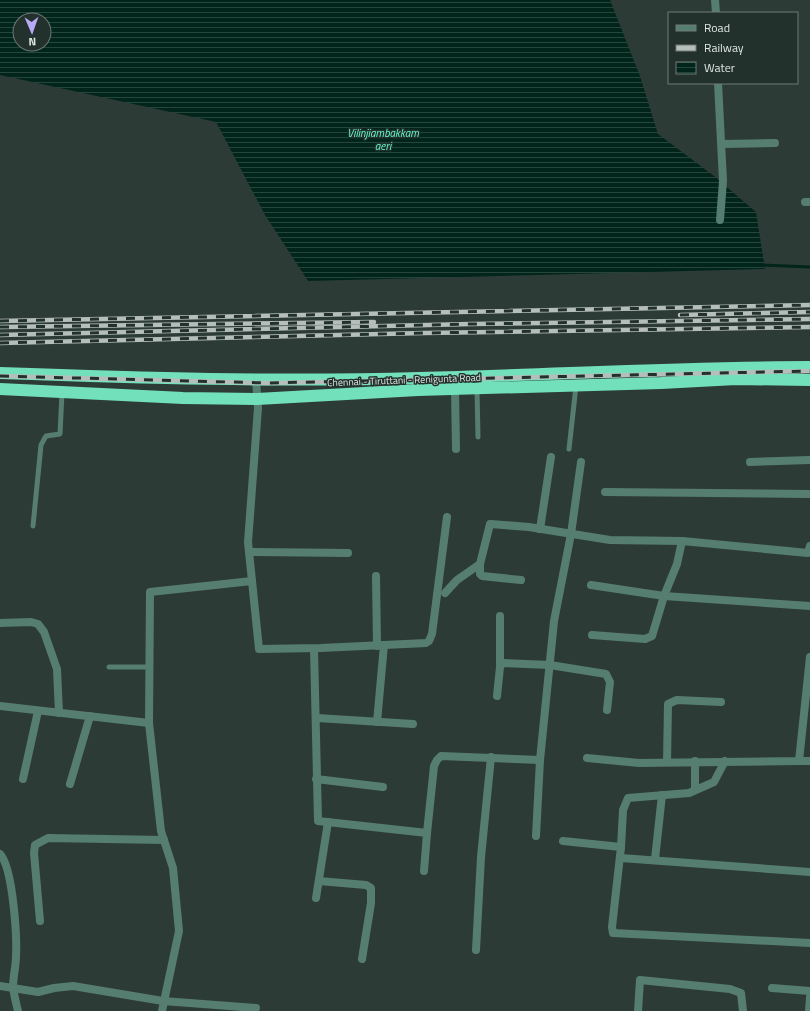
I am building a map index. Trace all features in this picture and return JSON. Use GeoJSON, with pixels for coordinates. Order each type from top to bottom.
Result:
{"type":"FeatureCollection","features":[{"type":"Feature","properties":{"kind":"highway","name":"Chennai - Tiruttani - Renigunta Road"},"geometry":{"type":"LineString","coordinates":[[0,373],[256,380],[418,378],[660,371],[736,367],[810,367]]}},
{"type":"Feature","properties":{"kind":"highway","name":"Chennai - Tiruttani - Renigunta Road"},"geometry":{"type":"LineString","coordinates":[[0,389],[183,398],[257,398],[477,388],[736,379],[810,380]]}},
{"type":"Feature","properties":{"kind":"street"},"geometry":{"type":"LineString","coordinates":[[715,0],[716,12]]}},
{"type":"Feature","properties":{"kind":"street"},"geometry":{"type":"LineString","coordinates":[[718,84],[723,181],[720,220]]}},
{"type":"Feature","properties":{"kind":"street"},"geometry":{"type":"LineString","coordinates":[[722,144],[775,143]]}},
{"type":"Feature","properties":{"kind":"street"},"geometry":{"type":"LineString","coordinates":[[256,380],[257,398],[248,542],[259,649],[314,649],[426,643],[431,639],[447,517]]}},
{"type":"Feature","properties":{"kind":"street"},"geometry":{"type":"LineString","coordinates":[[455,389],[456,449]]}},
{"type":"Feature","properties":{"kind":"street"},"geometry":{"type":"LineString","coordinates":[[540,528],[551,457]]}},
{"type":"Feature","properties":{"kind":"street"},"geometry":{"type":"LineString","coordinates":[[750,462],[810,460]]}},
{"type":"Feature","properties":{"kind":"street"},"geometry":{"type":"LineString","coordinates":[[536,836],[540,760],[554,621],[571,534],[581,462]]}},
{"type":"Feature","properties":{"kind":"street"},"geometry":{"type":"LineString","coordinates":[[605,492],[810,494]]}},
{"type":"Feature","properties":{"kind":"street"},"geometry":{"type":"LineString","coordinates":[[521,580],[482,576],[479,572],[490,524],[540,528],[610,540],[682,541],[809,551]]}},
{"type":"Feature","properties":{"kind":"street"},"geometry":{"type":"LineString","coordinates":[[592,635],[645,639],[650,637],[653,633],[664,596],[677,564],[682,541]]}},
{"type":"Feature","properties":{"kind":"street"},"geometry":{"type":"LineString","coordinates":[[249,552],[348,553]]}},
{"type":"Feature","properties":{"kind":"street"},"geometry":{"type":"LineString","coordinates":[[445,593],[457,580],[480,564]]}},
{"type":"Feature","properties":{"kind":"street"},"geometry":{"type":"LineString","coordinates":[[376,576],[380,645],[377,722]]}},
{"type":"Feature","properties":{"kind":"street"},"geometry":{"type":"LineString","coordinates":[[162,1011],[179,931],[173,868],[161,831],[149,723],[150,592],[252,581]]}},
{"type":"Feature","properties":{"kind":"street"},"geometry":{"type":"LineString","coordinates":[[591,585],[664,596],[810,606]]}},
{"type":"Feature","properties":{"kind":"street"},"geometry":{"type":"LineString","coordinates":[[497,696],[500,664],[500,616]]}},
{"type":"Feature","properties":{"kind":"street"},"geometry":{"type":"LineString","coordinates":[[0,623],[31,622],[38,624],[44,632],[57,669],[59,713]]}},
{"type":"Feature","properties":{"kind":"street"},"geometry":{"type":"LineString","coordinates":[[314,649],[317,718],[316,780],[318,821],[427,833]]}},
{"type":"Feature","properties":{"kind":"street"},"geometry":{"type":"LineString","coordinates":[[799,761],[810,657]]}},
{"type":"Feature","properties":{"kind":"street"},"geometry":{"type":"LineString","coordinates":[[500,664],[505,662],[550,665],[606,674],[610,682],[607,710]]}},
{"type":"Feature","properties":{"kind":"street"},"geometry":{"type":"LineString","coordinates":[[667,762],[668,704],[677,700],[721,702]]}},
{"type":"Feature","properties":{"kind":"street"},"geometry":{"type":"LineString","coordinates":[[0,709],[38,710],[149,723]]}},
{"type":"Feature","properties":{"kind":"street"},"geometry":{"type":"LineString","coordinates":[[23,779],[38,710]]}},
{"type":"Feature","properties":{"kind":"street"},"geometry":{"type":"LineString","coordinates":[[70,784],[90,716]]}},
{"type":"Feature","properties":{"kind":"street"},"geometry":{"type":"LineString","coordinates":[[317,718],[412,724]]}},
{"type":"Feature","properties":{"kind":"street"},"geometry":{"type":"LineString","coordinates":[[424,871],[434,766],[436,760],[441,756],[450,756],[540,760]]}},
{"type":"Feature","properties":{"kind":"street"},"geometry":{"type":"LineString","coordinates":[[476,950],[481,857],[491,758]]}},
{"type":"Feature","properties":{"kind":"street"},"geometry":{"type":"LineString","coordinates":[[587,758],[639,763],[695,761],[810,761]]}},
{"type":"Feature","properties":{"kind":"street"},"geometry":{"type":"LineString","coordinates":[[695,761],[695,790]]}},
{"type":"Feature","properties":{"kind":"street"},"geometry":{"type":"LineString","coordinates":[[725,761],[714,782],[689,793],[628,798],[623,810],[621,858],[612,927],[613,933],[810,943]]}},
{"type":"Feature","properties":{"kind":"street"},"geometry":{"type":"LineString","coordinates":[[316,780],[383,787]]}},
{"type":"Feature","properties":{"kind":"street"},"geometry":{"type":"LineString","coordinates":[[655,859],[662,795]]}},
{"type":"Feature","properties":{"kind":"street"},"geometry":{"type":"LineString","coordinates":[[316,898],[328,822]]}},
{"type":"Feature","properties":{"kind":"street"},"geometry":{"type":"LineString","coordinates":[[40,921],[34,853],[35,845],[41,840],[48,838],[164,840]]}},
{"type":"Feature","properties":{"kind":"street"},"geometry":{"type":"LineString","coordinates":[[564,841],[621,848]]}},
{"type":"Feature","properties":{"kind":"street"},"geometry":{"type":"LineString","coordinates":[[0,854],[5,861],[9,879],[14,920],[16,956],[13,987],[18,1011]]}},
{"type":"Feature","properties":{"kind":"street"},"geometry":{"type":"LineString","coordinates":[[621,858],[655,859],[810,872]]}},
{"type":"Feature","properties":{"kind":"street"},"geometry":{"type":"LineString","coordinates":[[319,881],[366,885],[371,888],[362,959]]}},
{"type":"Feature","properties":{"kind":"street"},"geometry":{"type":"LineString","coordinates":[[638,1011],[640,980],[730,990],[741,993],[743,1011]]}},
{"type":"Feature","properties":{"kind":"street"},"geometry":{"type":"LineString","coordinates":[[0,986],[38,992],[72,986],[163,1001],[238,1009],[256,1008]]}},
{"type":"Feature","properties":{"kind":"street"},"geometry":{"type":"LineString","coordinates":[[772,988],[810,991]]}},
{"type":"Feature","properties":{"kind":"street"},"geometry":{"type":"LineString","coordinates":[[809,1011],[810,997]]}},
{"type":"Feature","properties":{"kind":"lane"},"geometry":{"type":"LineString","coordinates":[[569,449],[576,385]]}},
{"type":"Feature","properties":{"kind":"lane"},"geometry":{"type":"LineString","coordinates":[[477,388],[478,437]]}},
{"type":"Feature","properties":{"kind":"lane"},"geometry":{"type":"LineString","coordinates":[[33,526],[41,445],[46,436],[60,434],[62,392]]}},
{"type":"Feature","properties":{"kind":"lane"},"geometry":{"type":"LineString","coordinates":[[109,667],[150,667]]}},
{"type":"Feature","properties":{"kind":"water","name":"Vilinjiambakkam aeri"},"geometry":{"type":"Polygon","coordinates":[[[0,0],[610,0],[640,76],[658,134],[714,176],[756,212],[765,269],[308,281],[265,215],[216,122],[0,75],[0,0]]]}},
{"type":"Feature","properties":{"kind":"waterway"},"geometry":{"type":"LineString","coordinates":[[760,265],[810,267]]}},
{"type":"Feature","properties":{"kind":"railway"},"geometry":{"type":"LineString","coordinates":[[0,321],[810,305]]}},
{"type":"Feature","properties":{"kind":"railway"},"geometry":{"type":"LineString","coordinates":[[680,315],[810,312]]}},
{"type":"Feature","properties":{"kind":"railway"},"geometry":{"type":"LineString","coordinates":[[0,335],[471,324],[810,319]]}},
{"type":"Feature","properties":{"kind":"railway"},"geometry":{"type":"LineString","coordinates":[[0,327],[374,322]]}},
{"type":"Feature","properties":{"kind":"railway"},"geometry":{"type":"LineString","coordinates":[[0,343],[424,333],[810,327]]}},
{"type":"Feature","properties":{"kind":"railway"},"geometry":{"type":"LineString","coordinates":[[0,376],[268,383],[810,371]]}}]}
